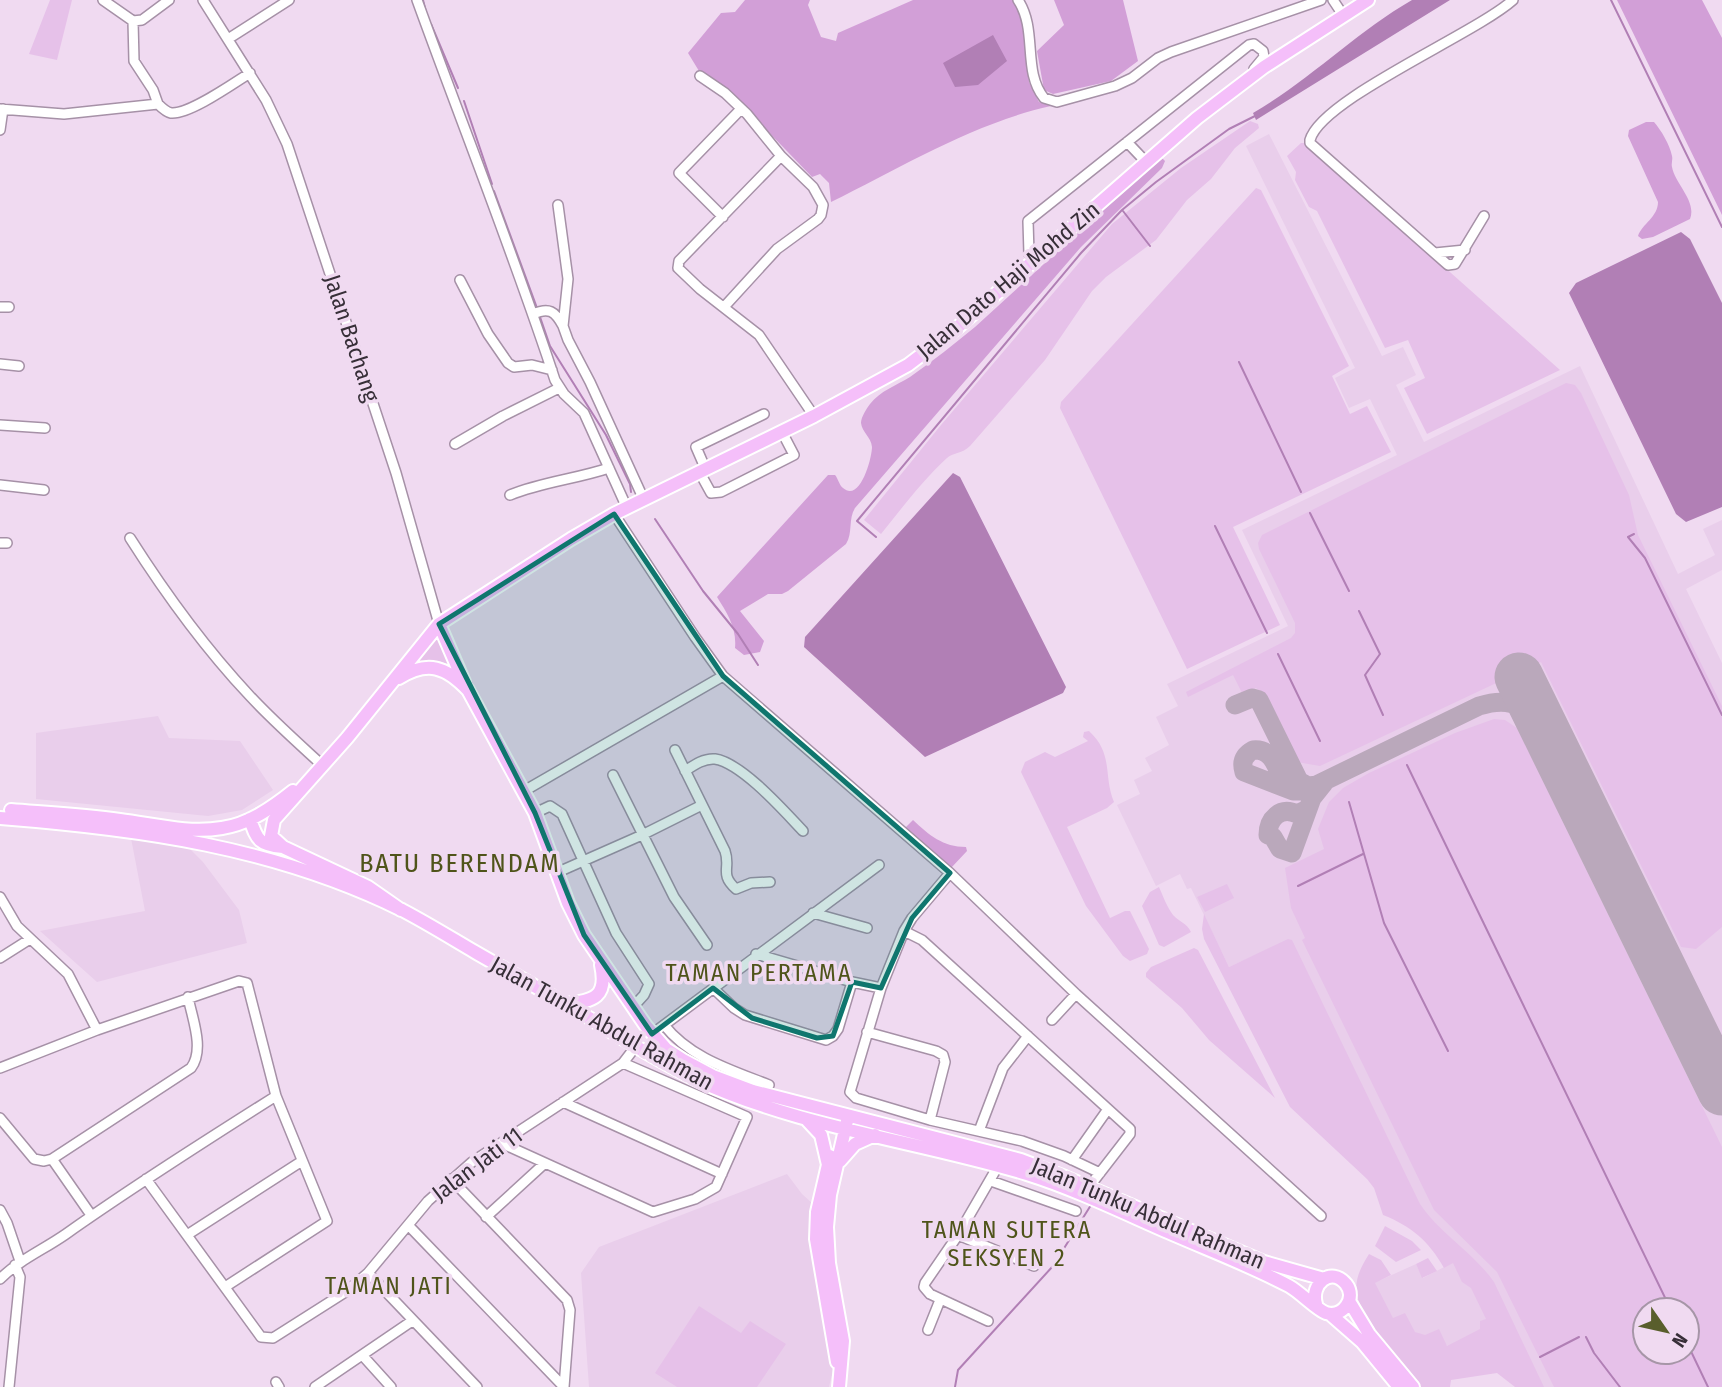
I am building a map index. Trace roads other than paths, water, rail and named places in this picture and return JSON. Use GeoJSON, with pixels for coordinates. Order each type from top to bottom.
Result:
{"type":"FeatureCollection","features":[{"type":"Feature","properties":{"kind":"main road","name":"Jalan Dato Haji Mohd Zin"},"geometry":{"type":"LineString","coordinates":[[313,776],[439,624],[571,538],[614,514],[814,416],[889,376],[927,351],[1225,97],[1368,0]]}},
{"type":"Feature","properties":{"kind":"main road","name":"Jalan Bachang"},"geometry":{"type":"LineString","coordinates":[[439,624],[468,690],[535,813],[556,873]]}},
{"type":"Feature","properties":{"kind":"main road"},"geometry":{"type":"LineString","coordinates":[[385,690],[410,672],[429,668],[446,670],[468,690]]}},
{"type":"Feature","properties":{"kind":"main road"},"geometry":{"type":"LineString","coordinates":[[0,809],[204,830],[224,828],[250,819],[286,797],[313,776]]}},
{"type":"Feature","properties":{"kind":"main road"},"geometry":{"type":"LineString","coordinates":[[313,776],[274,820],[271,836],[283,847],[368,887],[401,910]]}},
{"type":"Feature","properties":{"kind":"main road","name":"Jalan Tunku Abdul Rahman"},"geometry":{"type":"LineString","coordinates":[[0,818],[82,824],[203,843],[294,866],[401,910],[695,1079],[802,1116],[969,1146],[1021,1160],[1264,1262],[1324,1279]]}},
{"type":"Feature","properties":{"kind":"main road"},"geometry":{"type":"LineString","coordinates":[[250,819],[260,841],[267,845],[283,847]]}},
{"type":"Feature","properties":{"kind":"main road","name":"Jalan Tunku Abdul Rahman"},"geometry":{"type":"LineString","coordinates":[[556,873],[584,935],[600,961],[652,1034],[683,1060],[728,1082],[876,1135],[1060,1185],[1232,1259],[1287,1285],[1316,1304]]}},
{"type":"Feature","properties":{"kind":"main road"},"geometry":{"type":"LineString","coordinates":[[566,1004],[588,1001],[598,996],[603,981],[600,961]]}},
{"type":"Feature","properties":{"kind":"main road"},"geometry":{"type":"LineString","coordinates":[[802,1116],[821,1135],[832,1166]]}},
{"type":"Feature","properties":{"kind":"main road"},"geometry":{"type":"LineString","coordinates":[[839,1382],[816,1238],[817,1212],[843,1122]]}},
{"type":"Feature","properties":{"kind":"main road"},"geometry":{"type":"LineString","coordinates":[[832,1166],[855,1144],[876,1135]]}},
{"type":"Feature","properties":{"kind":"main road"},"geometry":{"type":"LineString","coordinates":[[1399,1387],[1362,1342],[1316,1304],[1314,1293],[1319,1282],[1330,1277],[1341,1280],[1349,1289],[1349,1301],[1370,1334],[1413,1387]]}},
{"type":"Feature","properties":{"kind":"main road"},"geometry":{"type":"LineString","coordinates":[[1330,1314],[1342,1311],[1349,1301]]}},
{"type":"Feature","properties":{"kind":"street"},"geometry":{"type":"LineString","coordinates":[[103,0],[133,21],[142,20],[169,0]]}},
{"type":"Feature","properties":{"kind":"street","name":"Jalan Bachang"},"geometry":{"type":"LineString","coordinates":[[203,0],[277,120],[296,167],[396,473],[439,624]]}},
{"type":"Feature","properties":{"kind":"street"},"geometry":{"type":"LineString","coordinates":[[228,40],[289,0]]}},
{"type":"Feature","properties":{"kind":"street"},"geometry":{"type":"LineString","coordinates":[[417,0],[537,312],[551,370],[559,388],[584,413],[627,508]]}},
{"type":"Feature","properties":{"kind":"street"},"geometry":{"type":"LineString","coordinates":[[1018,0],[1030,26],[1034,81],[1040,93],[1050,101],[1057,102],[1115,86],[1132,78],[1158,58],[1321,0]]}},
{"type":"Feature","properties":{"kind":"street"},"geometry":{"type":"LineString","coordinates":[[1333,0],[1343,15]]}},
{"type":"Feature","properties":{"kind":"street"},"geometry":{"type":"LineString","coordinates":[[1484,216],[1465,250],[1434,253],[1310,143],[1311,135],[1337,107],[1481,22],[1513,0]]}},
{"type":"Feature","properties":{"kind":"street"},"geometry":{"type":"LineString","coordinates":[[133,21],[134,61],[153,90],[158,104],[168,112],[184,110],[220,93],[250,74]]}},
{"type":"Feature","properties":{"kind":"street"},"geometry":{"type":"LineString","coordinates":[[1034,260],[1029,254],[1028,221],[1249,45],[1259,46],[1264,57],[1261,64],[1235,84],[1225,97]]}},
{"type":"Feature","properties":{"kind":"street"},"geometry":{"type":"LineString","coordinates":[[700,76],[725,93],[741,109],[781,156],[813,187],[823,205],[821,215],[777,249],[724,307]]}},
{"type":"Feature","properties":{"kind":"street"},"geometry":{"type":"LineString","coordinates":[[0,130],[2,109],[64,114],[158,104]]}},
{"type":"Feature","properties":{"kind":"street"},"geometry":{"type":"LineString","coordinates":[[723,217],[679,173],[741,109]]}},
{"type":"Feature","properties":{"kind":"street"},"geometry":{"type":"LineString","coordinates":[[1127,142],[1146,162]]}},
{"type":"Feature","properties":{"kind":"street"},"geometry":{"type":"LineString","coordinates":[[781,156],[677,264],[680,271],[765,342],[814,416]]}},
{"type":"Feature","properties":{"kind":"street"},"geometry":{"type":"LineString","coordinates":[[558,205],[568,279],[563,326]]}},
{"type":"Feature","properties":{"kind":"street"},"geometry":{"type":"LineString","coordinates":[[460,280],[488,334],[508,363],[514,367],[532,365],[551,370]]}},
{"type":"Feature","properties":{"kind":"street"},"geometry":{"type":"LineString","coordinates":[[537,312],[547,309],[554,313],[563,326],[644,499]]}},
{"type":"Feature","properties":{"kind":"street"},"geometry":{"type":"LineString","coordinates":[[0,364],[19,366]]}},
{"type":"Feature","properties":{"kind":"street"},"geometry":{"type":"LineString","coordinates":[[455,444],[559,388]]}},
{"type":"Feature","properties":{"kind":"street"},"geometry":{"type":"LineString","coordinates":[[764,414],[696,447],[711,493],[721,492],[794,455],[782,432]]}},
{"type":"Feature","properties":{"kind":"street"},"geometry":{"type":"LineString","coordinates":[[0,425],[45,428]]}},
{"type":"Feature","properties":{"kind":"street"},"geometry":{"type":"LineString","coordinates":[[510,495],[535,485],[577,478],[609,468]]}},
{"type":"Feature","properties":{"kind":"street"},"geometry":{"type":"LineString","coordinates":[[0,485],[44,490]]}},
{"type":"Feature","properties":{"kind":"street"},"geometry":{"type":"LineString","coordinates":[[614,514],[723,676],[950,873],[1076,994],[1321,1216]]}},
{"type":"Feature","properties":{"kind":"street"},"geometry":{"type":"LineString","coordinates":[[130,538],[160,585],[222,664],[265,713],[322,765]]}},
{"type":"Feature","properties":{"kind":"street"},"geometry":{"type":"LineString","coordinates":[[524,791],[723,676]]}},
{"type":"Feature","properties":{"kind":"street"},"geometry":{"type":"LineString","coordinates":[[675,750],[727,858],[725,872],[733,888],[770,882]]}},
{"type":"Feature","properties":{"kind":"street"},"geometry":{"type":"LineString","coordinates":[[685,771],[706,760],[724,762],[770,796],[803,831]]}},
{"type":"Feature","properties":{"kind":"street"},"geometry":{"type":"LineString","coordinates":[[613,775],[674,898],[707,945]]}},
{"type":"Feature","properties":{"kind":"street"},"geometry":{"type":"LineString","coordinates":[[556,873],[702,805]]}},
{"type":"Feature","properties":{"kind":"street"},"geometry":{"type":"LineString","coordinates":[[535,813],[550,806],[559,810],[616,933],[649,984],[644,995],[633,1007]]}},
{"type":"Feature","properties":{"kind":"street"},"geometry":{"type":"LineString","coordinates":[[652,1034],[879,865]]}},
{"type":"Feature","properties":{"kind":"street"},"geometry":{"type":"LineString","coordinates":[[950,873],[904,931],[881,988],[851,1094],[856,1098],[930,1120],[1022,1141],[1100,1173]]}},
{"type":"Feature","properties":{"kind":"street"},"geometry":{"type":"LineString","coordinates":[[0,897],[12,919],[68,974],[97,1030]]}},
{"type":"Feature","properties":{"kind":"street"},"geometry":{"type":"LineString","coordinates":[[813,913],[867,928]]}},
{"type":"Feature","properties":{"kind":"street"},"geometry":{"type":"LineString","coordinates":[[904,931],[922,940],[1131,1132],[1089,1187]]}},
{"type":"Feature","properties":{"kind":"street"},"geometry":{"type":"LineString","coordinates":[[0,958],[30,939]]}},
{"type":"Feature","properties":{"kind":"street"},"geometry":{"type":"LineString","coordinates":[[756,954],[881,988]]}},
{"type":"Feature","properties":{"kind":"street"},"geometry":{"type":"LineString","coordinates":[[0,1068],[188,997],[239,981],[247,984],[276,1096],[327,1221],[225,1287],[146,1179]]}},
{"type":"Feature","properties":{"kind":"street"},"geometry":{"type":"LineString","coordinates":[[713,988],[745,1015],[826,1040],[838,1029],[852,982]]}},
{"type":"Feature","properties":{"kind":"street"},"geometry":{"type":"LineString","coordinates":[[1052,1020],[1076,994]]}},
{"type":"Feature","properties":{"kind":"street"},"geometry":{"type":"LineString","coordinates":[[0,1118],[34,1159],[52,1159],[191,1068],[198,1049],[188,997]]}},
{"type":"Feature","properties":{"kind":"street"},"geometry":{"type":"LineString","coordinates":[[664,1025],[673,1036],[702,1058],[769,1085]]}},
{"type":"Feature","properties":{"kind":"street"},"geometry":{"type":"LineString","coordinates":[[867,1032],[943,1055],[944,1062],[930,1120]]}},
{"type":"Feature","properties":{"kind":"street"},"geometry":{"type":"LineString","coordinates":[[969,1146],[1003,1068],[1028,1036]]}},
{"type":"Feature","properties":{"kind":"street","name":"Jalan Jati 11"},"geometry":{"type":"LineString","coordinates":[[225,1287],[261,1337],[273,1338],[347,1291],[368,1273],[451,1179],[623,1063],[636,1046]]}},
{"type":"Feature","properties":{"kind":"street"},"geometry":{"type":"LineString","coordinates":[[501,1143],[653,1212],[658,1213],[709,1192],[716,1187],[747,1117],[623,1063]]}},
{"type":"Feature","properties":{"kind":"street"},"geometry":{"type":"LineString","coordinates":[[0,1279],[18,1263],[276,1096]]}},
{"type":"Feature","properties":{"kind":"street"},"geometry":{"type":"LineString","coordinates":[[564,1102],[722,1174]]}},
{"type":"Feature","properties":{"kind":"street"},"geometry":{"type":"LineString","coordinates":[[1072,1160],[1108,1109]]}},
{"type":"Feature","properties":{"kind":"street"},"geometry":{"type":"LineString","coordinates":[[52,1159],[91,1215]]}},
{"type":"Feature","properties":{"kind":"street"},"geometry":{"type":"LineString","coordinates":[[187,1235],[302,1161]]}},
{"type":"Feature","properties":{"kind":"street"},"geometry":{"type":"LineString","coordinates":[[486,1217],[545,1163]]}},
{"type":"Feature","properties":{"kind":"street"},"geometry":{"type":"LineString","coordinates":[[988,1321],[940,1300],[926,1291],[925,1283],[958,1235],[998,1166]]}},
{"type":"Feature","properties":{"kind":"street"},"geometry":{"type":"LineString","coordinates":[[451,1179],[567,1300],[570,1310],[564,1387]]}},
{"type":"Feature","properties":{"kind":"street"},"geometry":{"type":"LineString","coordinates":[[991,1181],[1076,1211]]}},
{"type":"Feature","properties":{"kind":"street"},"geometry":{"type":"LineString","coordinates":[[0,1210],[7,1223],[20,1277],[9,1387]]}},
{"type":"Feature","properties":{"kind":"street"},"geometry":{"type":"LineString","coordinates":[[408,1225],[564,1387]]}},
{"type":"Feature","properties":{"kind":"street"},"geometry":{"type":"LineString","coordinates":[[958,1235],[1034,1266]]}},
{"type":"Feature","properties":{"kind":"street"},"geometry":{"type":"LineString","coordinates":[[368,1273],[477,1387]]}},
{"type":"Feature","properties":{"kind":"street"},"geometry":{"type":"LineString","coordinates":[[928,1330],[940,1300]]}},
{"type":"Feature","properties":{"kind":"street"},"geometry":{"type":"LineString","coordinates":[[315,1387],[412,1321]]}},
{"type":"Feature","properties":{"kind":"street"},"geometry":{"type":"LineString","coordinates":[[363,1356],[391,1387]]}},
{"type":"Feature","properties":{"kind":"waterway"},"geometry":{"type":"LineString","coordinates":[[423,0],[426,12]]}},
{"type":"Feature","properties":{"kind":"waterway"},"geometry":{"type":"LineString","coordinates":[[1611,0],[1722,227]]}},
{"type":"Feature","properties":{"kind":"waterway"},"geometry":{"type":"LineString","coordinates":[[431,24],[458,88]]}},
{"type":"Feature","properties":{"kind":"waterway"},"geometry":{"type":"LineString","coordinates":[[464,101],[492,184]]}},
{"type":"Feature","properties":{"kind":"waterway"},"geometry":{"type":"LineString","coordinates":[[876,537],[857,521],[1081,253],[1122,210],[1156,182],[1229,129],[1257,115]]}},
{"type":"Feature","properties":{"kind":"waterway"},"geometry":{"type":"LineString","coordinates":[[494,191],[537,308]]}},
{"type":"Feature","properties":{"kind":"waterway"},"geometry":{"type":"LineString","coordinates":[[1123,211],[1150,246]]}},
{"type":"Feature","properties":{"kind":"waterway"},"geometry":{"type":"LineString","coordinates":[[540,317],[550,346],[606,435],[630,484],[631,492]]}},
{"type":"Feature","properties":{"kind":"waterway"},"geometry":{"type":"LineString","coordinates":[[1239,362],[1301,492]]}},
{"type":"Feature","properties":{"kind":"waterway"},"geometry":{"type":"LineString","coordinates":[[1310,513],[1349,591]]}},
{"type":"Feature","properties":{"kind":"waterway"},"geometry":{"type":"LineString","coordinates":[[655,519],[703,591],[738,634],[758,665]]}},
{"type":"Feature","properties":{"kind":"waterway"},"geometry":{"type":"LineString","coordinates":[[1215,526],[1267,633]]}},
{"type":"Feature","properties":{"kind":"waterway"},"geometry":{"type":"LineString","coordinates":[[1634,534],[1628,537],[1645,558],[1722,715]]}},
{"type":"Feature","properties":{"kind":"waterway"},"geometry":{"type":"LineString","coordinates":[[1359,611],[1380,654],[1365,675],[1383,715]]}},
{"type":"Feature","properties":{"kind":"waterway"},"geometry":{"type":"LineString","coordinates":[[1278,654],[1320,741]]}},
{"type":"Feature","properties":{"kind":"waterway"},"geometry":{"type":"LineString","coordinates":[[1407,765],[1664,1296]]}},
{"type":"Feature","properties":{"kind":"waterway"},"geometry":{"type":"LineString","coordinates":[[1349,802],[1384,923],[1448,1051]]}},
{"type":"Feature","properties":{"kind":"waterway"},"geometry":{"type":"LineString","coordinates":[[1298,886],[1363,854]]}},
{"type":"Feature","properties":{"kind":"waterway"},"geometry":{"type":"LineString","coordinates":[[955,1387],[958,1370],[1053,1266],[1091,1205]]}},
{"type":"Feature","properties":{"kind":"waterway"},"geometry":{"type":"LineString","coordinates":[[1540,1357],[1579,1337]]}},
{"type":"Feature","properties":{"kind":"waterway"},"geometry":{"type":"LineString","coordinates":[[1586,1337],[1594,1353],[1620,1387]]}},
{"type":"Feature","properties":{"kind":"waterway"},"geometry":{"type":"LineString","coordinates":[[1698,1366],[1708,1387]]}},
{"type":"Feature","properties":{"kind":"district","name":"BATU BERENDAM"},"geometry":{"type":"Point","coordinates":[460,863]}},
{"type":"Feature","properties":{"kind":"district","name":"TAMAN PERTAMA"},"geometry":{"type":"Point","coordinates":[759,973]}},
{"type":"Feature","properties":{"kind":"district","name":"TAMAN SUTERA SEKSYEN 2"},"geometry":{"type":"Point","coordinates":[1007,1244]}},
{"type":"Feature","properties":{"kind":"district","name":"TAMAN JATI"},"geometry":{"type":"Point","coordinates":[389,1286]}}]}
